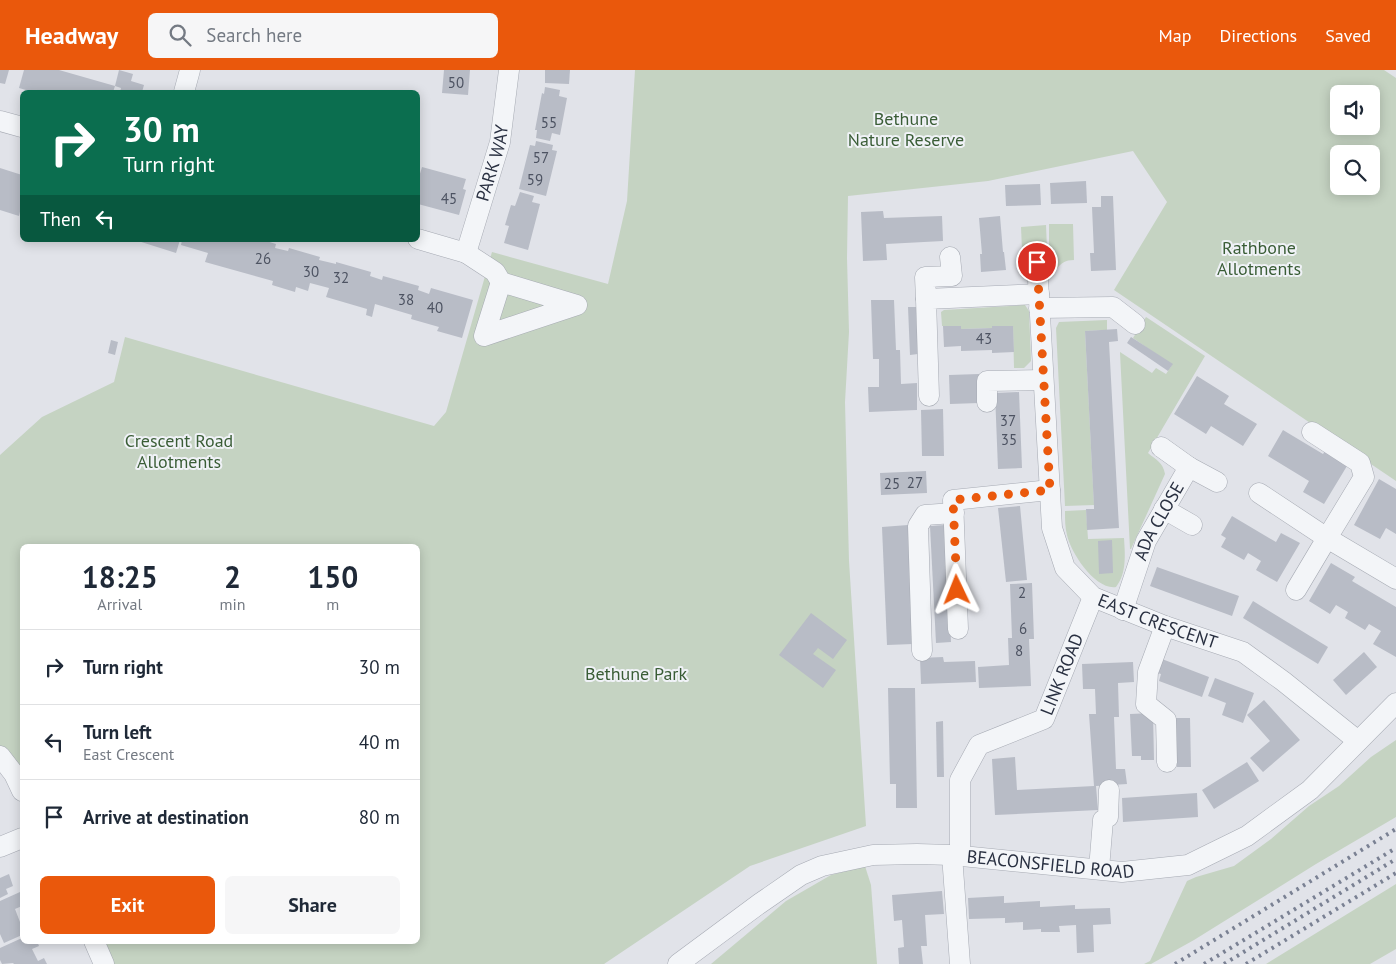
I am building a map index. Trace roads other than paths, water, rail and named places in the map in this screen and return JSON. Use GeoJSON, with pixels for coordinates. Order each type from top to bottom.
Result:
{"type":"FeatureCollection","features":[{"type":"Feature","properties":{"kind":"street"},"geometry":{"type":"LineString","coordinates":[[185,90],[190,70]]}},
{"type":"Feature","properties":{"kind":"street","name":"PARK WAY"},"geometry":{"type":"LineString","coordinates":[[466,253],[500,142],[509,70]]}},
{"type":"Feature","properties":{"kind":"street"},"geometry":{"type":"LineString","coordinates":[[0,121],[20,126]]}},
{"type":"Feature","properties":{"kind":"street"},"geometry":{"type":"LineString","coordinates":[[420,240],[466,253],[494,272],[501,282]]}},
{"type":"Feature","properties":{"kind":"street"},"geometry":{"type":"LineString","coordinates":[[929,396],[924,269],[952,276],[950,257]]}},
{"type":"Feature","properties":{"kind":"street","name":"EAST CRESCENT"},"geometry":{"type":"LineString","coordinates":[[1037,262],[1052,528],[1065,568],[1093,597],[1165,626],[1244,652],[1358,741]]}},
{"type":"Feature","properties":{"kind":"street"},"geometry":{"type":"LineString","coordinates":[[926,299],[1039,301],[1113,307],[1135,324]]}},
{"type":"Feature","properties":{"kind":"street"},"geometry":{"type":"LineString","coordinates":[[988,402],[987,381],[1043,380]]}},
{"type":"Feature","properties":{"kind":"street"},"geometry":{"type":"LineString","coordinates":[[1296,590],[1364,478],[1360,463],[1312,432]]}},
{"type":"Feature","properties":{"kind":"street"},"geometry":{"type":"LineString","coordinates":[[1161,447],[1189,466]]}},
{"type":"Feature","properties":{"kind":"street","name":"ADA CLOSE"},"geometry":{"type":"LineString","coordinates":[[1123,610],[1146,541],[1189,466],[1217,482]]}},
{"type":"Feature","properties":{"kind":"street"},"geometry":{"type":"LineString","coordinates":[[958,629],[953,500],[1050,490]]}},
{"type":"Feature","properties":{"kind":"street"},"geometry":{"type":"LineString","coordinates":[[1259,493],[1327,538],[1396,579]]}},
{"type":"Feature","properties":{"kind":"street"},"geometry":{"type":"LineString","coordinates":[[1164,509],[1192,525]]}},
{"type":"Feature","properties":{"kind":"street"},"geometry":{"type":"LineString","coordinates":[[922,651],[918,526],[925,515],[954,513]]}},
{"type":"Feature","properties":{"kind":"street","name":"LINK ROAD"},"geometry":{"type":"LineString","coordinates":[[960,964],[956,856],[960,780],[979,745],[1044,719],[1093,597]]}},
{"type":"Feature","properties":{"kind":"street"},"geometry":{"type":"LineString","coordinates":[[1165,626],[1148,672],[1146,704],[1166,720],[1167,762]]}},
{"type":"Feature","properties":{"kind":"street","name":"BEACONSFIELD ROAD"},"geometry":{"type":"LineString","coordinates":[[678,964],[801,875],[822,866],[873,855],[917,854],[956,856],[1122,872],[1188,865],[1248,836],[1310,790],[1396,703]]}},
{"type":"Feature","properties":{"kind":"street"},"geometry":{"type":"LineString","coordinates":[[0,756],[14,774],[20,787]]}},
{"type":"Feature","properties":{"kind":"street"},"geometry":{"type":"LineString","coordinates":[[1098,869],[1103,820],[1108,817],[1109,790]]}},
{"type":"Feature","properties":{"kind":"street"},"geometry":{"type":"LineString","coordinates":[[0,847],[20,839]]}},
{"type":"Feature","properties":{"kind":"street"},"geometry":{"type":"LineString","coordinates":[[95,944],[104,964]]}},
{"type":"Feature","properties":{"kind":"railway"},"geometry":{"type":"LineString","coordinates":[[1175,964],[1396,829]]}},
{"type":"Feature","properties":{"kind":"railway"},"geometry":{"type":"LineString","coordinates":[[1204,964],[1396,848]]}},
{"type":"Feature","properties":{"kind":"railway"},"geometry":{"type":"LineString","coordinates":[[1224,964],[1396,859]]}},
{"type":"Feature","properties":{"kind":"railway"},"geometry":{"type":"LineString","coordinates":[[1246,964],[1396,873]]}},
{"type":"Feature","properties":{"kind":"park label","name":"Bethune Nature Reserve"},"geometry":{"type":"Point","coordinates":[906,129]}},
{"type":"Feature","properties":{"kind":"park label","name":"Rathbone Allotments"},"geometry":{"type":"Point","coordinates":[1259,258]}},
{"type":"Feature","properties":{"kind":"park label","name":"Crescent Road Allotments"},"geometry":{"type":"Point","coordinates":[179,451]}},
{"type":"Feature","properties":{"kind":"park label","name":"Bethune Park"},"geometry":{"type":"Point","coordinates":[636,674]}}]}
